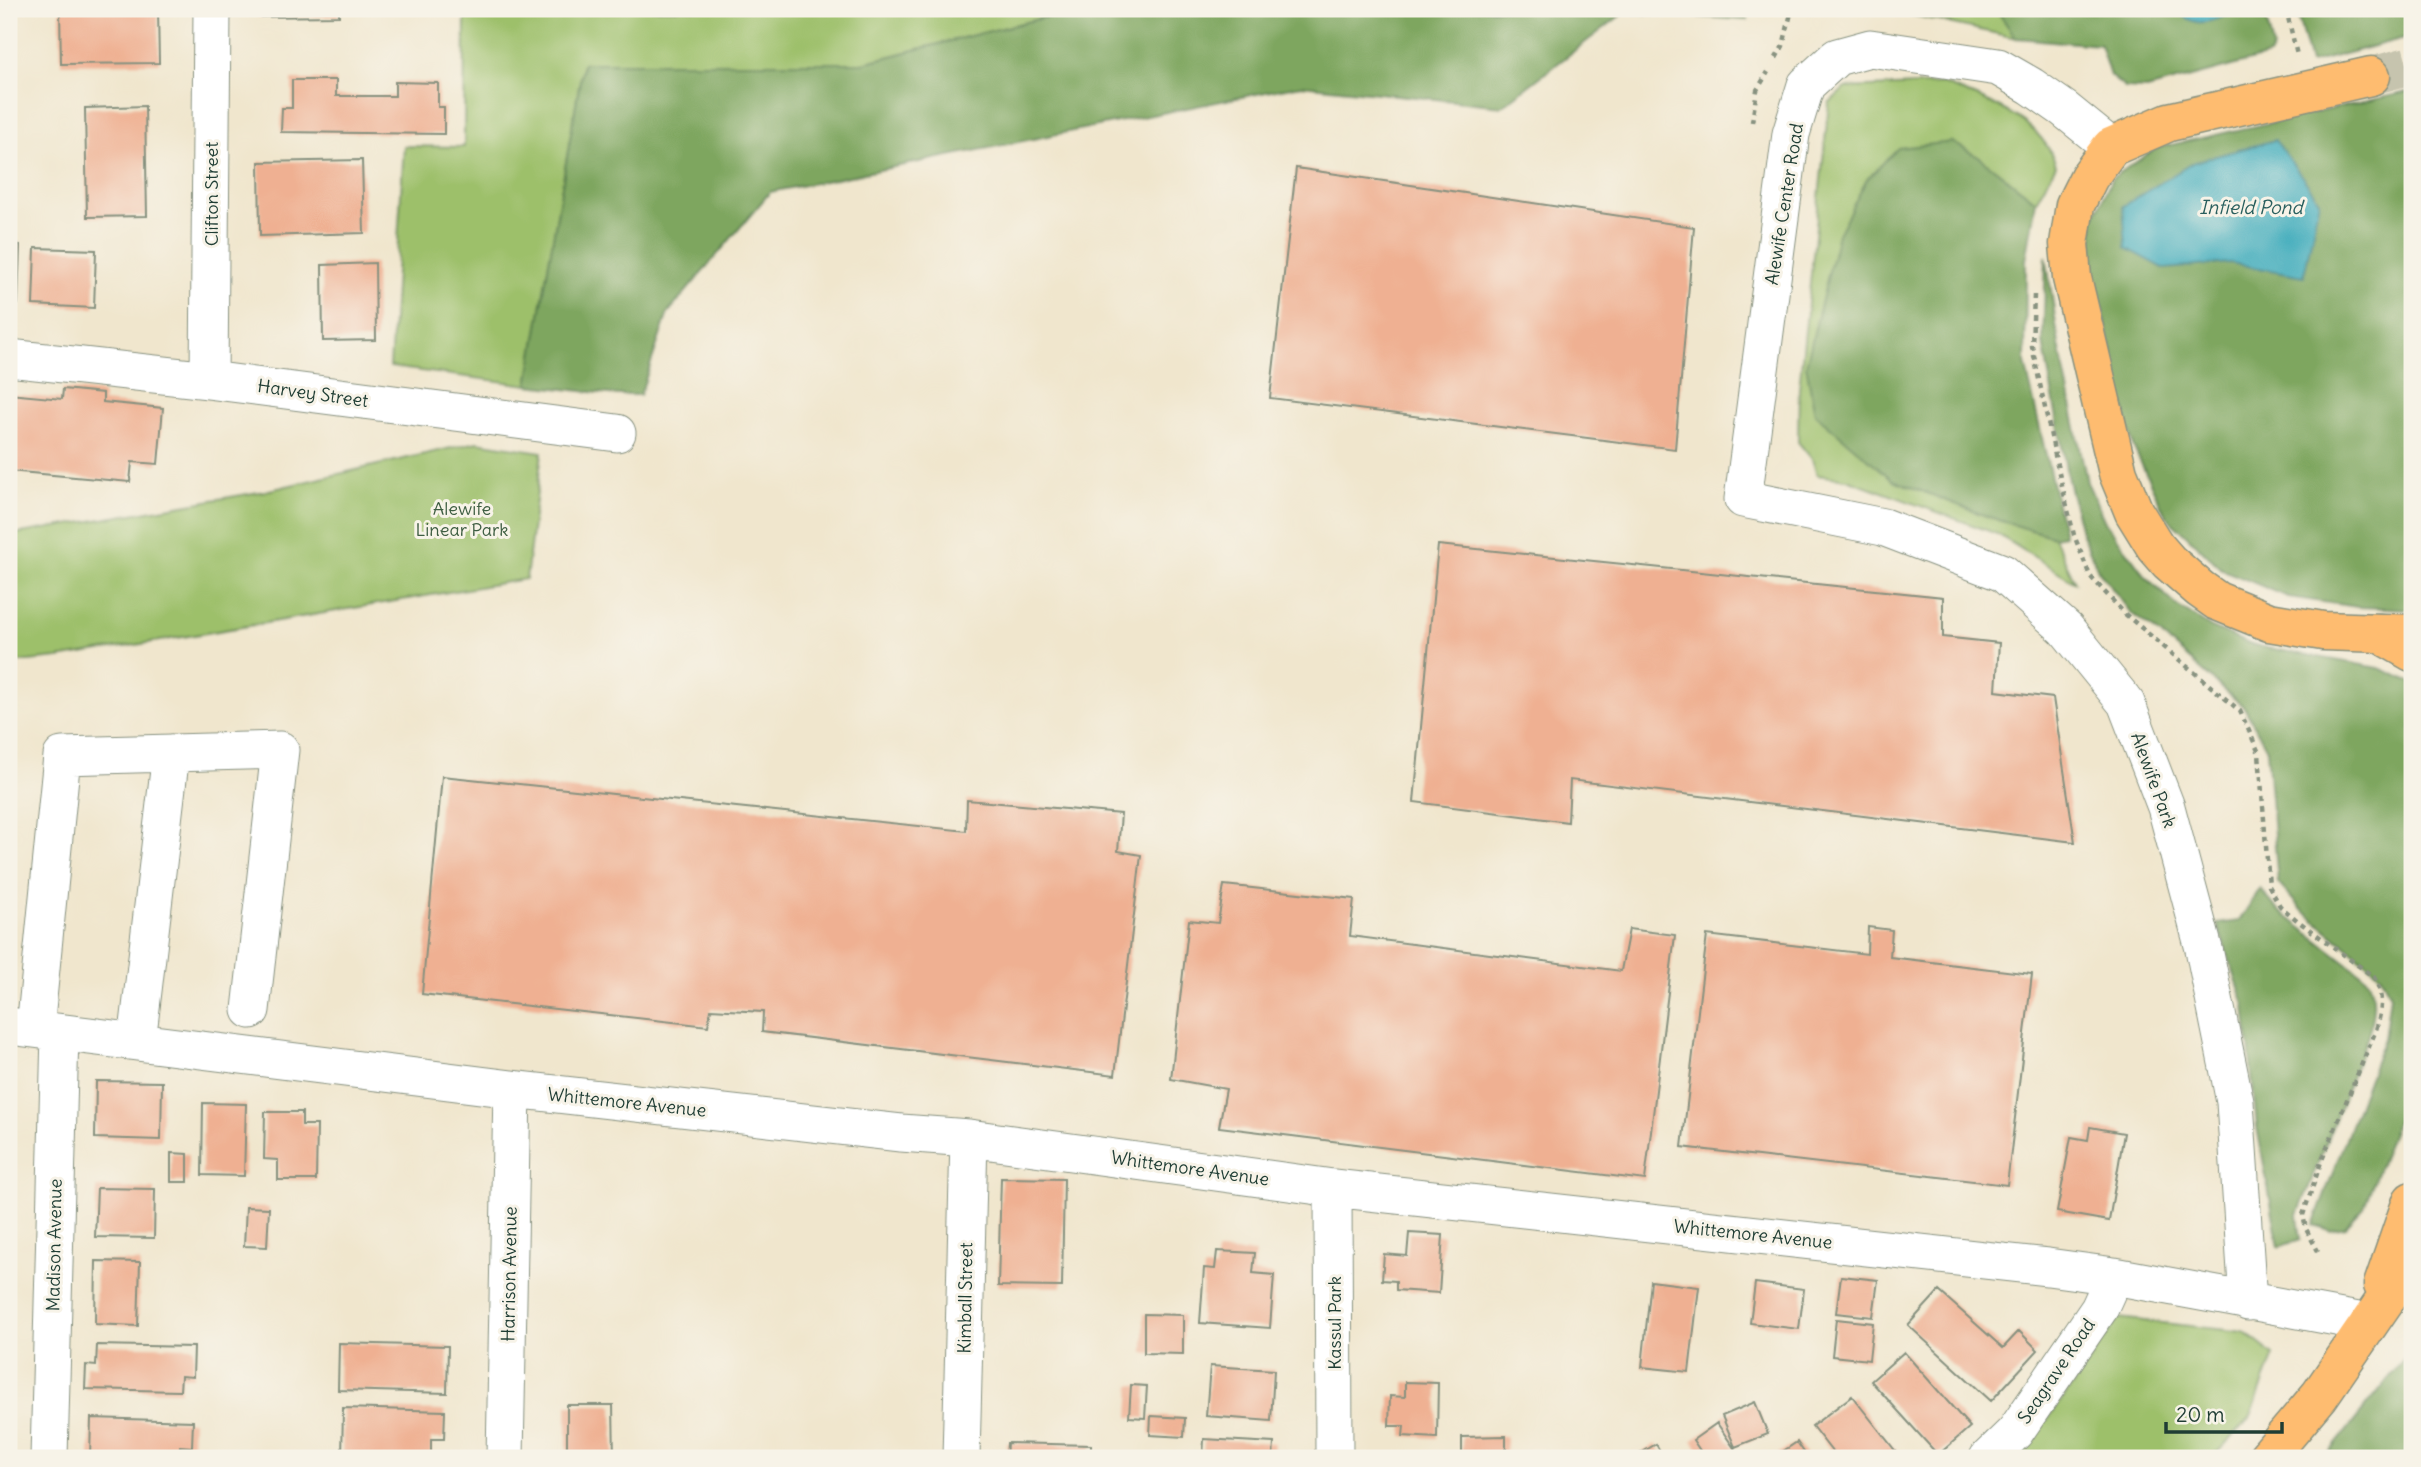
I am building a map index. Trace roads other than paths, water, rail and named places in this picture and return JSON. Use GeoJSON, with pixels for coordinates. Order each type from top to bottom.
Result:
{"type":"FeatureCollection","features":[{"type":"Feature","properties":{"kind":"main road"},"geometry":{"type":"LineString","coordinates":[[2371,76],[2169,122],[2111,148],[2089,177],[2075,205],[2069,244],[2071,278],[2118,472],[2134,512],[2155,546],[2169,562],[2217,601],[2253,617],[2323,631],[2396,634],[2412,652]]}},
{"type":"Feature","properties":{"kind":"main road"},"geometry":{"type":"LineString","coordinates":[[2369,1323],[2412,1201]]}},
{"type":"Feature","properties":{"kind":"main road"},"geometry":{"type":"LineString","coordinates":[[2267,1458],[2320,1395],[2412,1261]]}},
{"type":"Feature","properties":{"kind":"street","name":"Clifton Street"},"geometry":{"type":"LineString","coordinates":[[208,380],[212,9]]}},
{"type":"Feature","properties":{"kind":"street","name":"Alewife Center Road"},"geometry":{"type":"LineString","coordinates":[[1743,499],[1791,134],[1806,85],[1836,57],[1870,48],[1998,67],[2064,108],[2111,148]]}},
{"type":"Feature","properties":{"kind":"street","name":"Harvey Street"},"geometry":{"type":"LineString","coordinates":[[9,358],[208,380],[617,433]]}},
{"type":"Feature","properties":{"kind":"street","name":"Alewife Park"},"geometry":{"type":"LineString","coordinates":[[1743,499],[1883,527],[2003,573],[2066,629],[2126,703],[2166,807],[2207,961],[2235,1102],[2248,1302]]}},
{"type":"Feature","properties":{"kind":"street"},"geometry":{"type":"LineString","coordinates":[[137,1042],[171,753],[280,750],[251,1010]]}},
{"type":"Feature","properties":{"kind":"street","name":"Madison Avenue"},"geometry":{"type":"LineString","coordinates":[[49,1458],[35,1029],[62,756],[171,753]]}},
{"type":"Feature","properties":{"kind":"street","name":"Whittemore Avenue"},"geometry":{"type":"LineString","coordinates":[[35,1029],[512,1089],[901,1133],[969,1138],[1334,1188],[2034,1265],[2114,1276],[2369,1323]]}},
{"type":"Feature","properties":{"kind":"street","name":"Harrison Avenue"},"geometry":{"type":"LineString","coordinates":[[505,1458],[512,1089]]}},
{"type":"Feature","properties":{"kind":"street","name":"Kimball Street"},"geometry":{"type":"LineString","coordinates":[[961,1458],[969,1138]]}},
{"type":"Feature","properties":{"kind":"street","name":"Kassul Park"},"geometry":{"type":"LineString","coordinates":[[1334,1188],[1334,1458]]}},
{"type":"Feature","properties":{"kind":"street","name":"Seagrave Road"},"geometry":{"type":"LineString","coordinates":[[1988,1458],[2015,1432],[2099,1309],[2114,1276]]}},
{"type":"Feature","properties":{"kind":"water"},"geometry":{"type":"Polygon","coordinates":[[[2173,9],[2235,9],[2233,13],[2215,19],[2195,22],[2173,9]]]}},
{"type":"Feature","properties":{"kind":"water","name":"Infield Pond"},"geometry":{"type":"Polygon","coordinates":[[[2275,140],[2319,200],[2304,276],[2230,263],[2165,269],[2126,248],[2123,206],[2194,162],[2275,140]]]}},
{"type":"Feature","properties":{"kind":"tunnel"},"geometry":{"type":"LineString","coordinates":[[2371,76],[2412,65]]}},
{"type":"Feature","properties":{"kind":"park label","name":"Alewife Linear Park"},"geometry":{"type":"Point","coordinates":[462,518]}}]}
